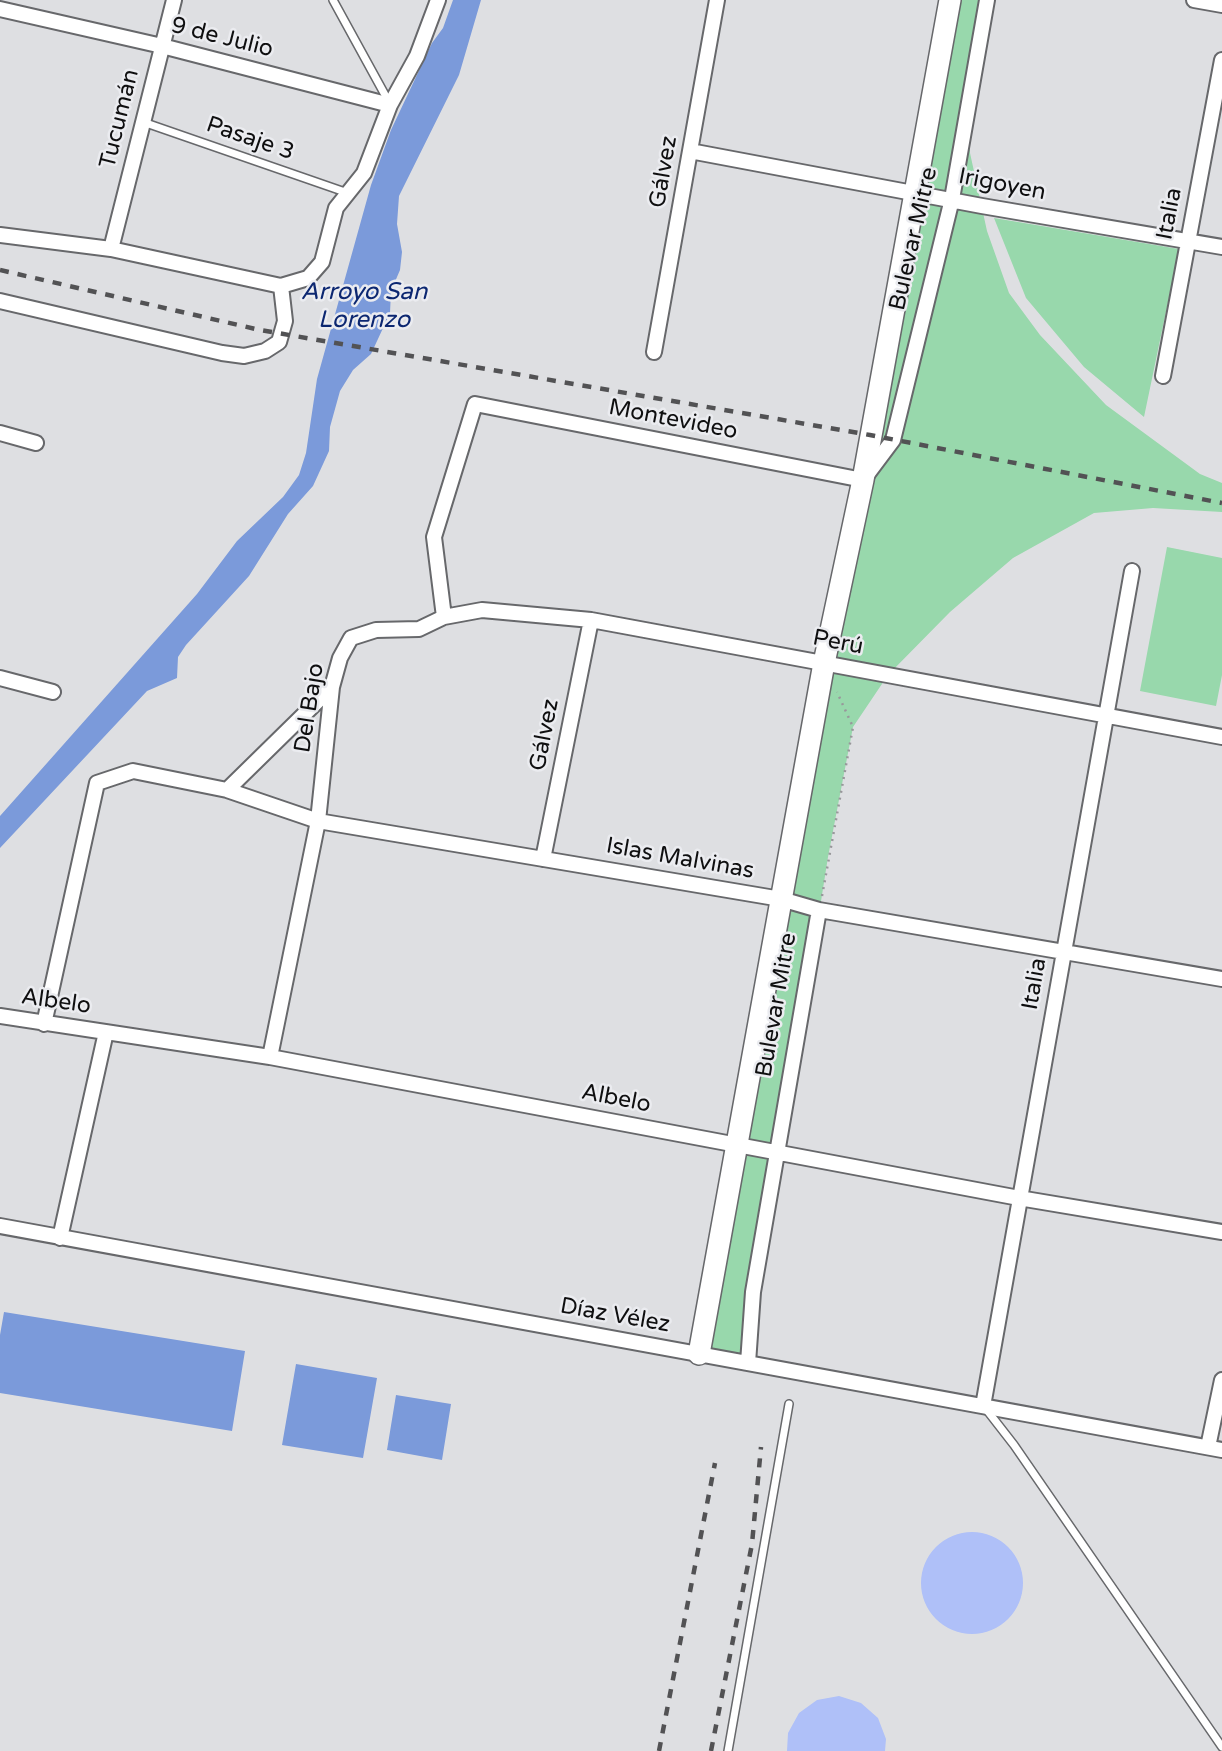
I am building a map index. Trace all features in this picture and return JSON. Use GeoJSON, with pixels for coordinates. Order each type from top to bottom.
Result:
{"type":"FeatureCollection","features":[{"type":"Feature","properties":{"kind":"street","name":"Tucumán"},"geometry":{"type":"LineString","coordinates":[[111,249],[174,0]]}},
{"type":"Feature","properties":{"kind":"street"},"geometry":{"type":"LineString","coordinates":[[0,235],[111,249],[281,286],[308,278],[322,262],[336,208],[345,192],[364,173],[390,105],[417,56],[438,0]]}},
{"type":"Feature","properties":{"kind":"street","name":"Gálvez"},"geometry":{"type":"LineString","coordinates":[[654,352],[718,0]]}},
{"type":"Feature","properties":{"kind":"street","name":"Bulevar Mitre"},"geometry":{"type":"LineString","coordinates":[[699,1354],[824,663],[863,480],[950,0]]}},
{"type":"Feature","properties":{"kind":"street","name":"Bulevar Mitre"},"geometry":{"type":"LineString","coordinates":[[863,480],[893,440],[951,199],[987,0]]}},
{"type":"Feature","properties":{"kind":"street"},"geometry":{"type":"LineString","coordinates":[[1194,0],[1222,5]]}},
{"type":"Feature","properties":{"kind":"street","name":"9 de Julio"},"geometry":{"type":"LineString","coordinates":[[0,9],[162,46],[390,105]]}},
{"type":"Feature","properties":{"kind":"street","name":"Italia"},"geometry":{"type":"LineString","coordinates":[[1163,376],[1222,60]]}},
{"type":"Feature","properties":{"kind":"street","name":"Irigoyen"},"geometry":{"type":"LineString","coordinates":[[690,151],[1222,247]]}},
{"type":"Feature","properties":{"kind":"street"},"geometry":{"type":"LineString","coordinates":[[0,301],[222,354],[244,356],[265,351],[279,342],[285,321],[281,286]]}},
{"type":"Feature","properties":{"kind":"street","name":"Montevideo"},"geometry":{"type":"LineString","coordinates":[[444,617],[434,537],[475,404],[863,480]]}},
{"type":"Feature","properties":{"kind":"street"},"geometry":{"type":"LineString","coordinates":[[0,433],[36,443]]}},
{"type":"Feature","properties":{"kind":"street","name":"Italia"},"geometry":{"type":"LineString","coordinates":[[983,1406],[1132,571]]}},
{"type":"Feature","properties":{"kind":"street","name":"Perú"},"geometry":{"type":"LineString","coordinates":[[444,617],[482,610],[592,620],[1222,737]]}},
{"type":"Feature","properties":{"kind":"street","name":"Del Bajo"},"geometry":{"type":"LineString","coordinates":[[271,1057],[317,821],[332,687],[340,658],[351,638],[376,630],[419,629],[444,617]]}},
{"type":"Feature","properties":{"kind":"street","name":"Gálvez"},"geometry":{"type":"LineString","coordinates":[[543,859],[592,620]]}},
{"type":"Feature","properties":{"kind":"street"},"geometry":{"type":"LineString","coordinates":[[0,678],[53,692]]}},
{"type":"Feature","properties":{"kind":"street"},"geometry":{"type":"LineString","coordinates":[[227,790],[332,687]]}},
{"type":"Feature","properties":{"kind":"street","name":"Islas Malvinas"},"geometry":{"type":"LineString","coordinates":[[44,1024],[97,783],[133,771],[227,790],[317,821],[781,899],[820,909],[1222,979]]}},
{"type":"Feature","properties":{"kind":"street","name":"Bulevar Mitre"},"geometry":{"type":"LineString","coordinates":[[748,1363],[753,1292],[820,909]]}},
{"type":"Feature","properties":{"kind":"street","name":"Albelo"},"geometry":{"type":"LineString","coordinates":[[0,1016],[271,1057],[778,1154],[1222,1232]]}},
{"type":"Feature","properties":{"kind":"street"},"geometry":{"type":"LineString","coordinates":[[60,1238],[106,1032]]}},
{"type":"Feature","properties":{"kind":"street","name":"Díaz Vélez"},"geometry":{"type":"LineString","coordinates":[[0,1226],[1215,1448]]}},
{"type":"Feature","properties":{"kind":"street"},"geometry":{"type":"LineString","coordinates":[[1215,1448],[1222,1380]]}},
{"type":"Feature","properties":{"kind":"lane"},"geometry":{"type":"LineString","coordinates":[[332,0],[390,105]]}},
{"type":"Feature","properties":{"kind":"lane","name":"Pasaje 3"},"geometry":{"type":"LineString","coordinates":[[142,122],[345,192]]}},
{"type":"Feature","properties":{"kind":"lane"},"geometry":{"type":"LineString","coordinates":[[728,1751],[789,1404]]}},
{"type":"Feature","properties":{"kind":"lane"},"geometry":{"type":"LineString","coordinates":[[983,1406],[1014,1445],[1222,1747]]}},
{"type":"Feature","properties":{"kind":"path","name":"Bulevar Mitre"},"geometry":{"type":"LineString","coordinates":[[820,909],[853,727],[824,663]]}},
{"type":"Feature","properties":{"kind":"green space"},"geometry":{"type":"Polygon","coordinates":[[[950,0],[987,0],[969,104],[970,153],[987,231],[1009,293],[1040,335],[1106,405],[1200,474],[1222,483],[1222,512],[1153,508],[1094,513],[1013,558],[950,612],[888,675],[853,727],[828,857],[748,1363],[699,1354],[950,0]]]}},
{"type":"Feature","properties":{"kind":"green space"},"geometry":{"type":"Polygon","coordinates":[[[994,218],[1179,249],[1144,417],[1084,367],[1026,298],[994,218]]]}},
{"type":"Feature","properties":{"kind":"green space"},"geometry":{"type":"Polygon","coordinates":[[[1167,547],[1222,558],[1222,675],[1216,706],[1140,691],[1167,547]]]}},
{"type":"Feature","properties":{"kind":"water","name":"Arroyo San Lorenzo"},"geometry":{"type":"Polygon","coordinates":[[[453,0],[481,0],[459,75],[399,196],[397,224],[402,252],[400,270],[391,291],[390,313],[371,354],[353,370],[340,391],[330,427],[329,451],[313,486],[288,514],[249,576],[186,645],[178,657],[177,678],[147,691],[0,848],[0,816],[197,594],[237,541],[283,497],[299,475],[306,453],[317,379],[371,185],[391,130],[432,43],[443,28],[453,0]]]}},
{"type":"Feature","properties":{"kind":"water"},"geometry":{"type":"Polygon","coordinates":[[[4,1312],[245,1351],[232,1431],[0,1393],[0,1335],[4,1312]]]}},
{"type":"Feature","properties":{"kind":"water"},"geometry":{"type":"Polygon","coordinates":[[[296,1364],[377,1378],[363,1458],[282,1445],[296,1364]]]}},
{"type":"Feature","properties":{"kind":"water"},"geometry":{"type":"Polygon","coordinates":[[[396,1395],[451,1404],[442,1460],[387,1450],[396,1395]]]}},
{"type":"Feature","properties":{"kind":"building"},"geometry":{"type":"Polygon","coordinates":[[[972,1532],[992,1536],[1008,1547],[1019,1563],[1023,1583],[1019,1603],[1008,1619],[992,1630],[972,1634],[952,1630],[936,1619],[925,1603],[921,1583],[925,1563],[936,1547],[952,1536],[972,1532]]]}},
{"type":"Feature","properties":{"kind":"building"},"geometry":{"type":"Polygon","coordinates":[[[839,1696],[861,1703],[878,1718],[886,1739],[885,1751],[787,1751],[788,1733],[799,1713],[817,1700],[839,1696]]]}},
{"type":"Feature","properties":{"kind":"railway"},"geometry":{"type":"LineString","coordinates":[[0,270],[260,330],[870,435],[1222,503]]}},
{"type":"Feature","properties":{"kind":"railway"},"geometry":{"type":"LineString","coordinates":[[711,1751],[752,1544],[761,1447]]}},
{"type":"Feature","properties":{"kind":"railway"},"geometry":{"type":"LineString","coordinates":[[659,1751],[715,1463]]}}]}
